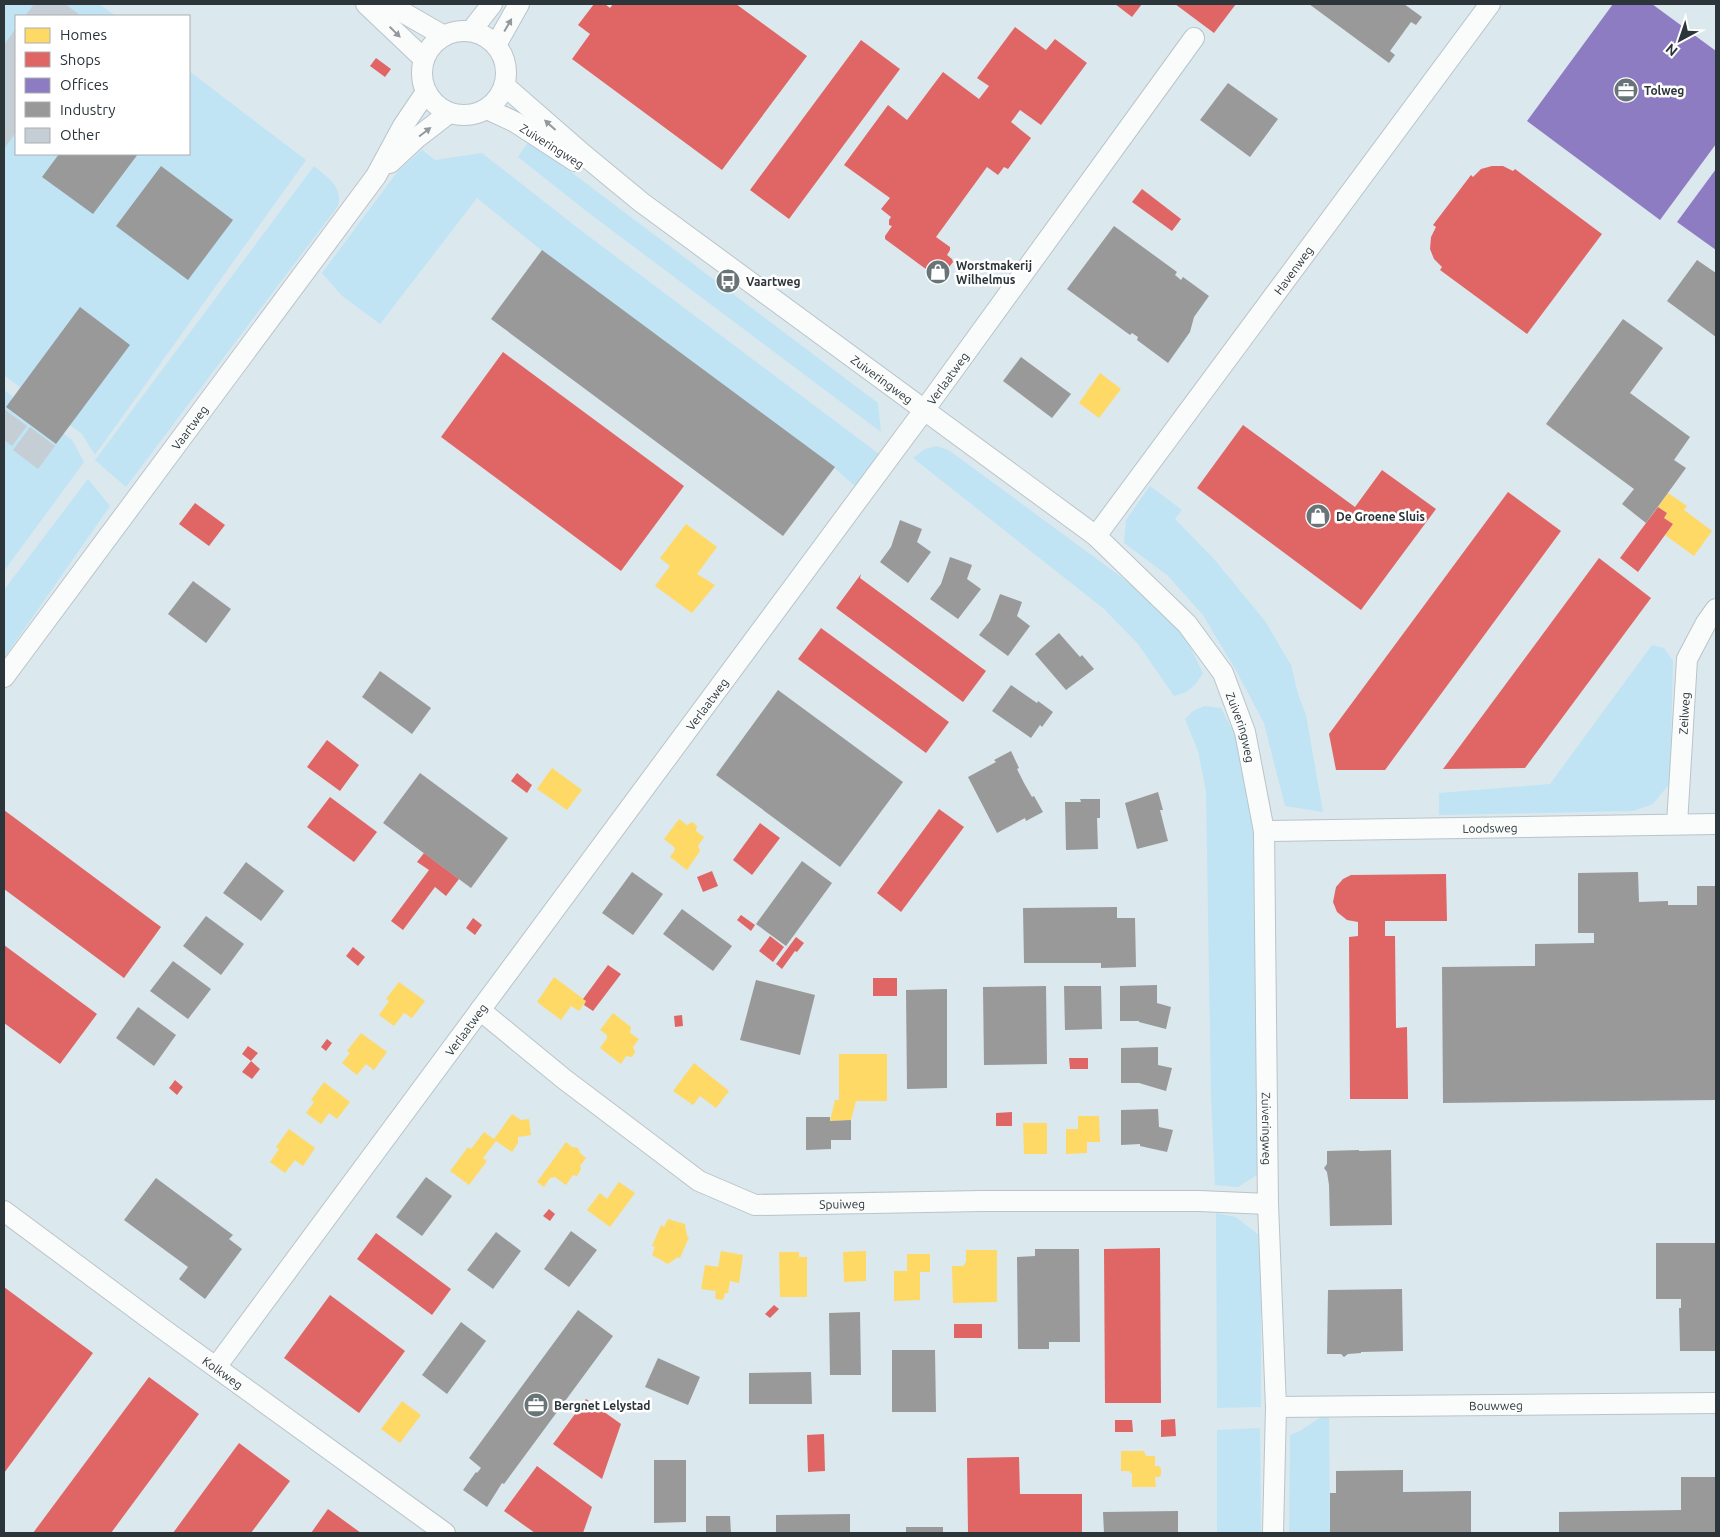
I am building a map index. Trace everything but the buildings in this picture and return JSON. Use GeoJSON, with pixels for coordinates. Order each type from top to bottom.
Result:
{"type":"FeatureCollection","features":[{"type":"Feature","properties":{"kind":"street"},"geometry":{"type":"LineString","coordinates":[[366,4],[424,59]]}},
{"type":"Feature","properties":{"kind":"street"},"geometry":{"type":"LineString","coordinates":[[384,4],[444,36]]}},
{"type":"Feature","properties":{"kind":"street"},"geometry":{"type":"LineString","coordinates":[[471,31],[492,4]]}},
{"type":"Feature","properties":{"kind":"street"},"geometry":{"type":"LineString","coordinates":[[496,45],[519,4]]}},
{"type":"Feature","properties":{"kind":"street","name":"Havenweg"},"geometry":{"type":"LineString","coordinates":[[1096,536],[1490,4]]}},
{"type":"Feature","properties":{"kind":"street"},"geometry":{"type":"LineString","coordinates":[[471,31],[485,36],[496,45],[506,65],[505,86],[498,100],[488,109],[469,116],[449,113],[435,105],[426,92],[422,76],[424,59],[432,46],[444,36],[457,32],[471,31]]}},
{"type":"Feature","properties":{"kind":"street","name":"Verlaatweg"},"geometry":{"type":"LineString","coordinates":[[216,1367],[925,409],[1194,38]]}},
{"type":"Feature","properties":{"kind":"street","name":"Zuiveringweg"},"geometry":{"type":"LineString","coordinates":[[505,86],[641,202],[1096,536],[1187,624],[1223,673],[1245,732],[1264,831],[1268,1204],[1276,1408],[1273,1533]]}},
{"type":"Feature","properties":{"kind":"street","name":"Vaartweg"},"geometry":{"type":"LineString","coordinates":[[4,677],[376,176],[403,126],[426,92]]}},
{"type":"Feature","properties":{"kind":"street","name":"Zuiveringweg"},"geometry":{"type":"LineString","coordinates":[[488,109],[515,122],[641,202]]}},
{"type":"Feature","properties":{"kind":"street","name":"Vaartweg"},"geometry":{"type":"LineString","coordinates":[[376,176],[418,137],[449,113]]}},
{"type":"Feature","properties":{"kind":"street","name":"Zeilweg"},"geometry":{"type":"LineString","coordinates":[[1677,824],[1687,659],[1706,623],[1716,609]]}},
{"type":"Feature","properties":{"kind":"street","name":"Loodsweg"},"geometry":{"type":"LineString","coordinates":[[1264,831],[1716,824]]}},
{"type":"Feature","properties":{"kind":"street","name":"Spuiweg"},"geometry":{"type":"LineString","coordinates":[[480,1010],[564,1079],[699,1181],[755,1205],[982,1201],[1179,1201],[1268,1204]]}},
{"type":"Feature","properties":{"kind":"street","name":"Kolkweg"},"geometry":{"type":"LineString","coordinates":[[4,1210],[444,1533]]}},
{"type":"Feature","properties":{"kind":"street","name":"Bouwweg"},"geometry":{"type":"LineString","coordinates":[[1276,1408],[1716,1403]]}},
{"type":"Feature","properties":{"kind":"shaded area"},"geometry":{"type":"Polygon","coordinates":[[[4,4],[99,4],[115,15],[15,15],[15,155],[190,155],[190,72],[306,160],[95,455],[82,434],[4,375],[4,4]]]}},
{"type":"Feature","properties":{"kind":"shaded area"},"geometry":{"type":"Polygon","coordinates":[[[529,141],[878,403],[881,432],[590,214],[518,157],[529,141]]]}},
{"type":"Feature","properties":{"kind":"shaded area"},"geometry":{"type":"Polygon","coordinates":[[[422,150],[435,160],[482,153],[579,229],[879,454],[855,486],[834,467],[541,250],[477,198],[380,324],[341,295],[322,273],[398,171],[422,150]]]}},
{"type":"Feature","properties":{"kind":"shaded area"},"geometry":{"type":"Polygon","coordinates":[[[314,166],[336,188],[339,199],[338,206],[126,487],[95,460],[314,166]]]}},
{"type":"Feature","properties":{"kind":"shaded area"},"geometry":{"type":"Polygon","coordinates":[[[4,390],[72,440],[84,462],[4,571],[4,390]]]}},
{"type":"Feature","properties":{"kind":"shaded area"},"geometry":{"type":"Polygon","coordinates":[[[937,446],[950,451],[1120,576],[1182,630],[1203,673],[1194,685],[1188,691],[1174,696],[1138,644],[1104,609],[913,458],[925,449],[937,446]]]}},
{"type":"Feature","properties":{"kind":"shaded area"},"geometry":{"type":"Polygon","coordinates":[[[88,479],[110,506],[4,658],[4,590],[88,479]]]}},
{"type":"Feature","properties":{"kind":"shaded area"},"geometry":{"type":"Polygon","coordinates":[[[1150,486],[1182,510],[1175,519],[1214,559],[1265,621],[1291,665],[1298,694],[1306,715],[1323,812],[1285,806],[1264,723],[1203,615],[1167,575],[1124,543],[1126,520],[1150,486]]]}},
{"type":"Feature","properties":{"kind":"shaded area"},"geometry":{"type":"Polygon","coordinates":[[[1652,645],[1664,648],[1673,661],[1670,783],[1653,804],[1633,811],[1439,815],[1439,793],[1550,784],[1652,645]]]}},
{"type":"Feature","properties":{"kind":"shaded area"},"geometry":{"type":"Polygon","coordinates":[[[1204,706],[1221,708],[1236,737],[1254,811],[1260,1173],[1238,1187],[1215,1185],[1211,1097],[1206,791],[1198,751],[1185,719],[1193,711],[1204,706]]]}},
{"type":"Feature","properties":{"kind":"shaded area"},"geometry":{"type":"Polygon","coordinates":[[[1216,1213],[1236,1217],[1261,1237],[1261,1407],[1217,1408],[1216,1213]]]}},
{"type":"Feature","properties":{"kind":"shaded area"},"geometry":{"type":"Polygon","coordinates":[[[1321,1417],[1329,1417],[1330,1533],[1289,1533],[1290,1435],[1300,1431],[1321,1417]]]}},
{"type":"Feature","properties":{"kind":"shaded area"},"geometry":{"type":"Polygon","coordinates":[[[1260,1428],[1261,1533],[1217,1533],[1217,1430],[1260,1428]]]}},
{"type":"Feature","properties":{"kind":"place","name":"Tolweg"},"geometry":{"type":"Point","coordinates":[1626,90]}},
{"type":"Feature","properties":{"kind":"place","name":"Worstmakerij Wilhelmus"},"geometry":{"type":"Point","coordinates":[938,272]}},
{"type":"Feature","properties":{"kind":"place","name":"Vaartweg"},"geometry":{"type":"Point","coordinates":[728,281]}},
{"type":"Feature","properties":{"kind":"place","name":"De Groene Sluis"},"geometry":{"type":"Point","coordinates":[1318,516]}},
{"type":"Feature","properties":{"kind":"place","name":"Bergnet Lelystad"},"geometry":{"type":"Point","coordinates":[536,1405]}}]}
